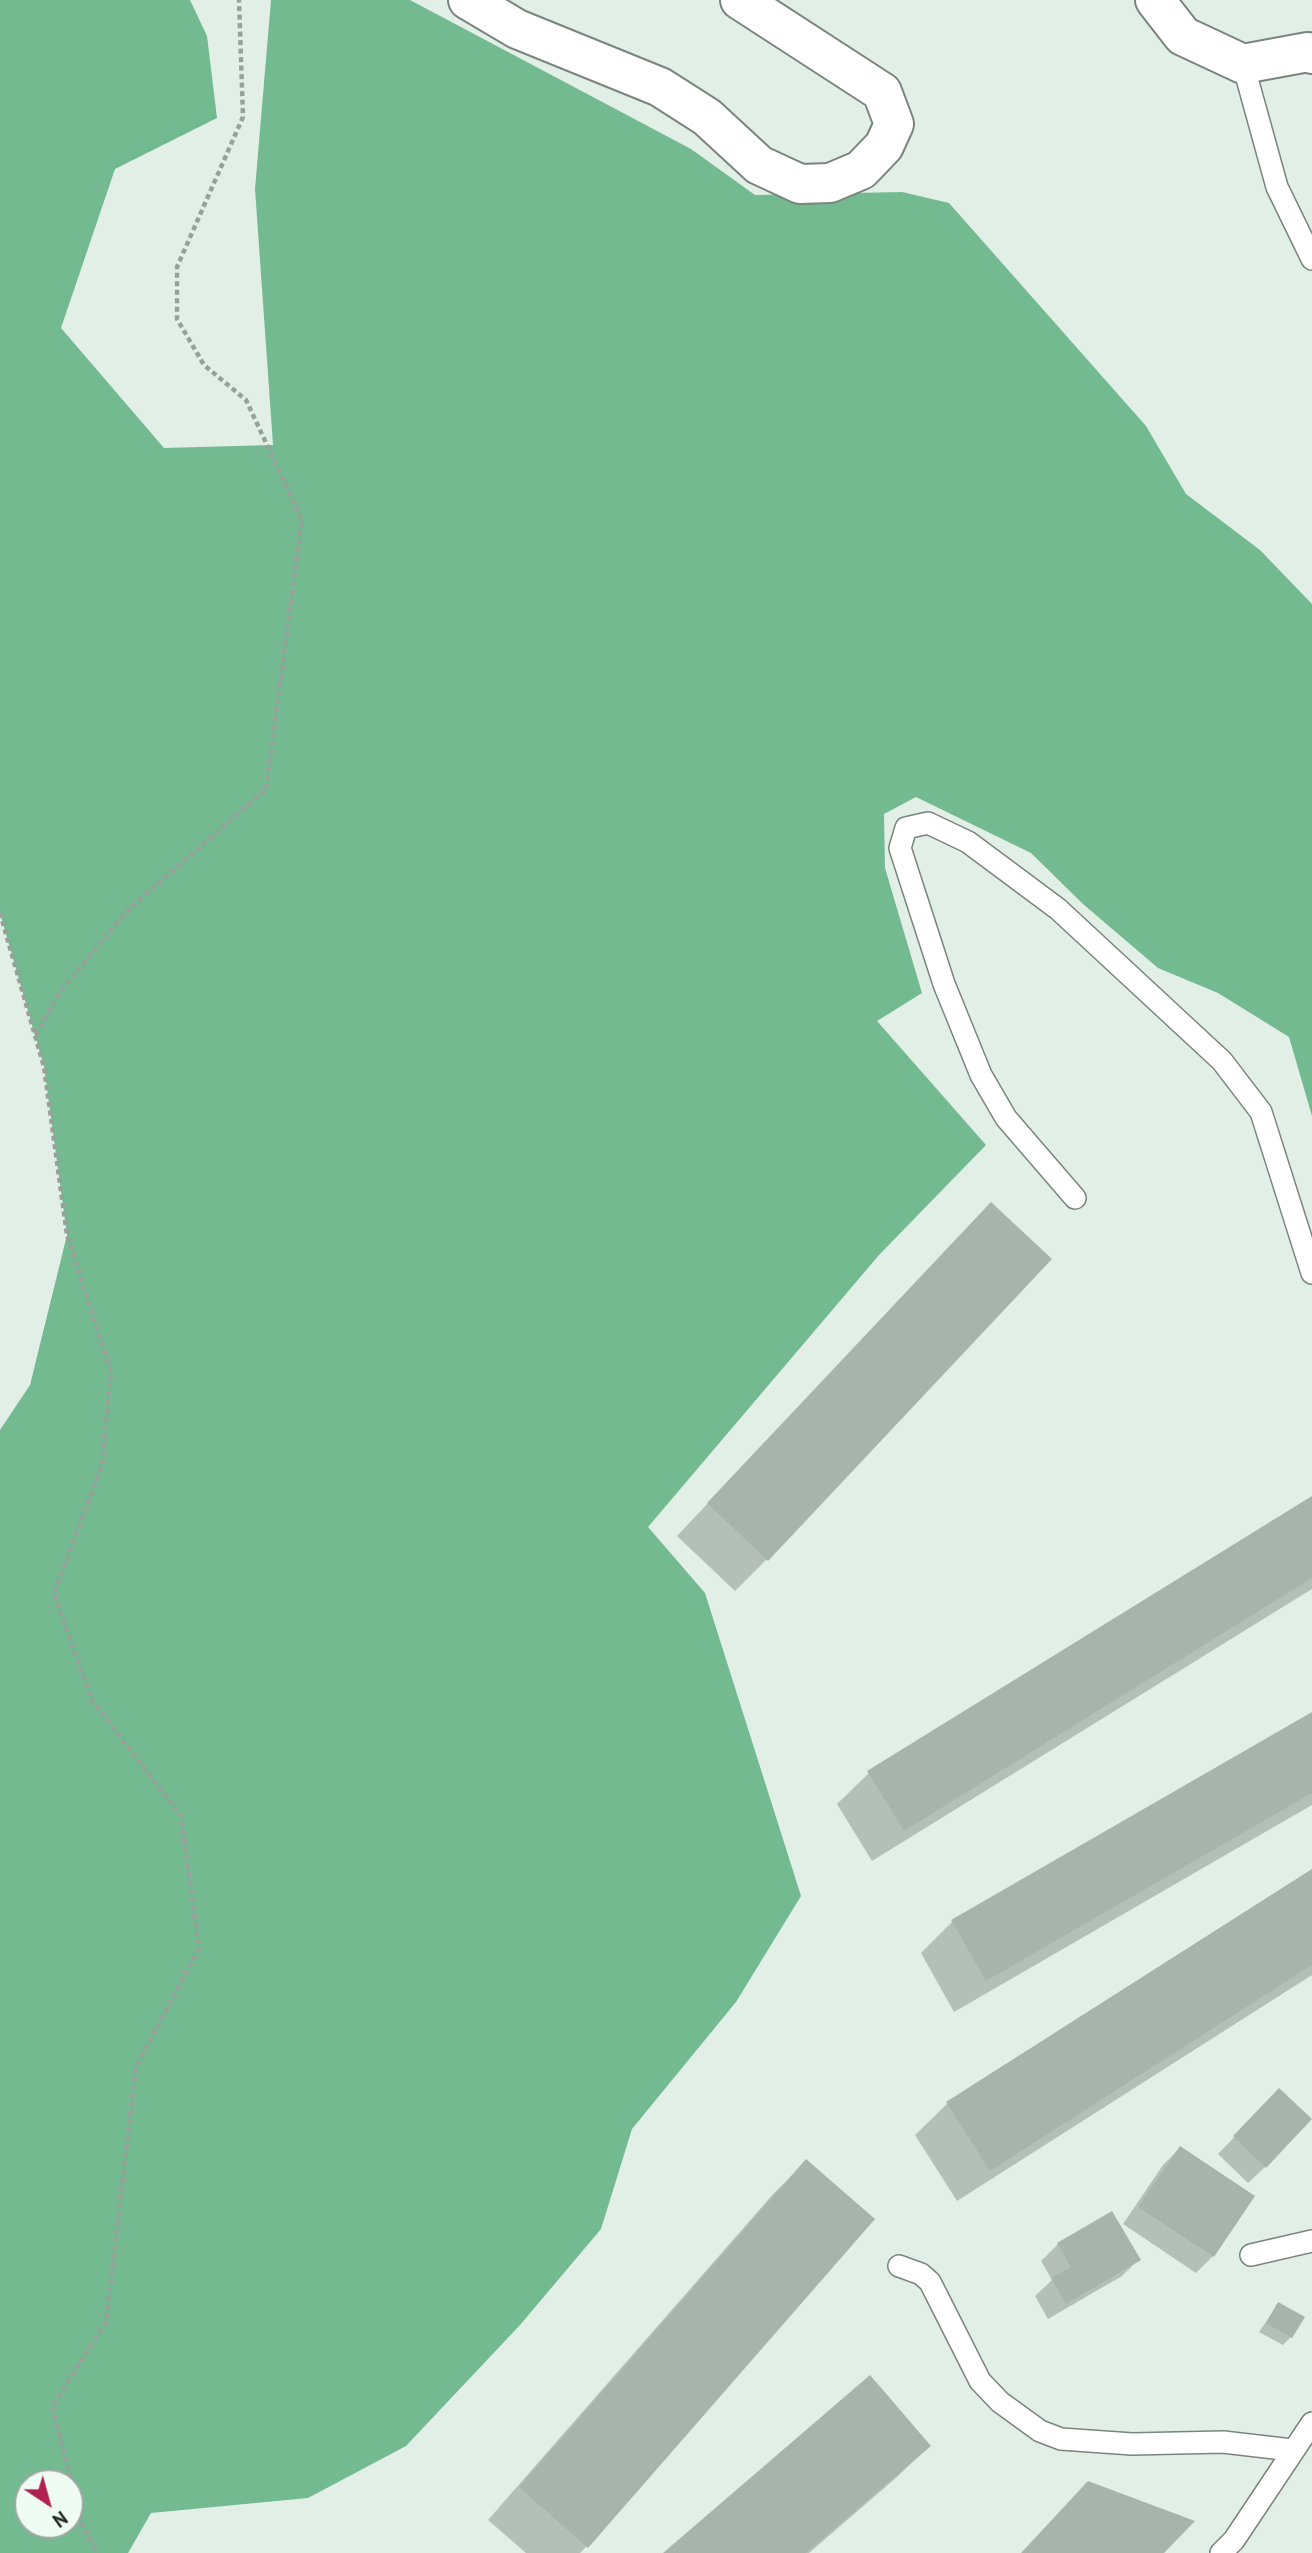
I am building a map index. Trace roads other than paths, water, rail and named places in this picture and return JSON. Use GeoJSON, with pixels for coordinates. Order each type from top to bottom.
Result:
{"type":"FeatureCollection","features":[{"type":"Feature","properties":{"kind":"street"},"geometry":{"type":"LineString","coordinates":[[468,0],[517,29],[660,87],[707,117],[760,165],[800,184],[830,183],[861,170],[884,146],[894,124],[882,92],[740,0]]}},
{"type":"Feature","properties":{"kind":"street"},"geometry":{"type":"LineString","coordinates":[[1155,0],[1183,36],[1242,64],[1308,52],[1312,54]]}},
{"type":"Feature","properties":{"kind":"lane"},"geometry":{"type":"LineString","coordinates":[[1242,64],[1277,187],[1312,259]]}},
{"type":"Feature","properties":{"kind":"lane"},"geometry":{"type":"LineString","coordinates":[[1075,1198],[1006,1118],[981,1075],[944,985],[900,848],[905,828],[928,823],[968,842],[1058,909],[1222,1061],[1261,1112],[1311,1260]]}},
{"type":"Feature","properties":{"kind":"lane"},"geometry":{"type":"LineString","coordinates":[[1251,2255],[1312,2241]]}},
{"type":"Feature","properties":{"kind":"lane"},"geometry":{"type":"LineString","coordinates":[[899,2266],[921,2274],[930,2282],[980,2381],[1000,2402],[1040,2431],[1061,2439],[1132,2444],[1223,2442],[1292,2449]]}},
{"type":"Feature","properties":{"kind":"lane"},"geometry":{"type":"LineString","coordinates":[[1221,2553],[1234,2540],[1292,2449],[1312,2423]]}}]}
